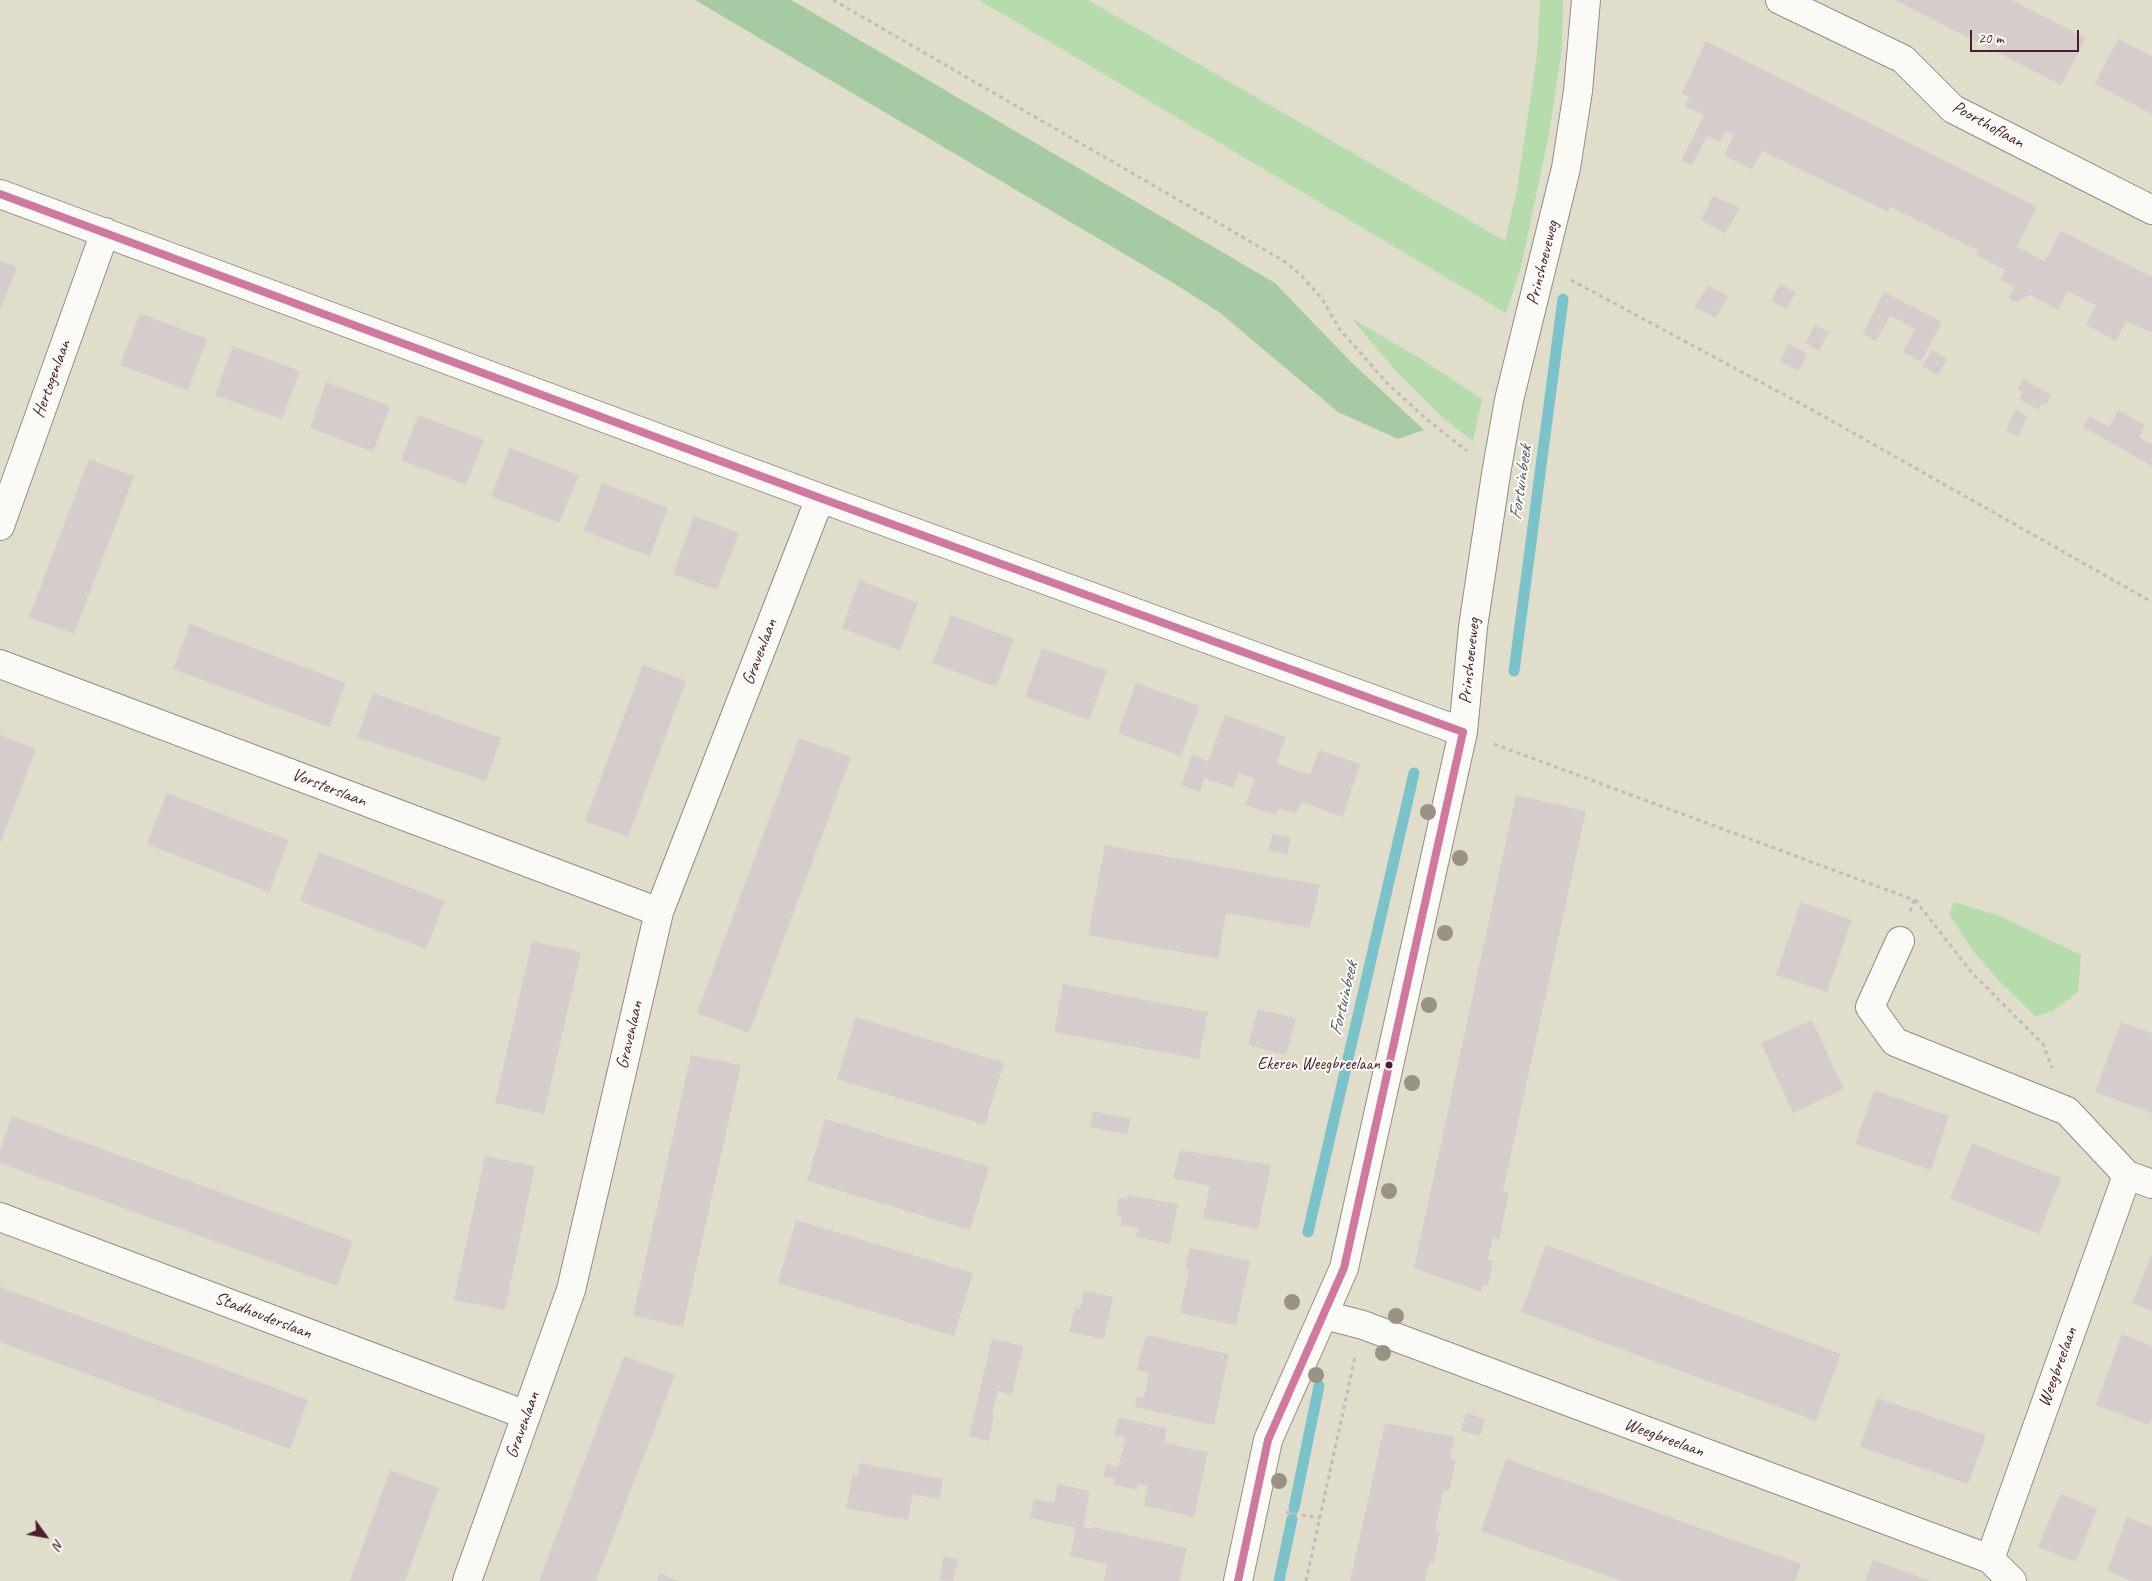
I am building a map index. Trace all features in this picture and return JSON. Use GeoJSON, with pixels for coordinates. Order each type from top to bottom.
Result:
{"type":"FeatureCollection","features":[{"type":"Feature","properties":{"kind":"street","name":"Prinshoeveweg"},"geometry":{"type":"LineString","coordinates":[[1238,1581],[1268,1440],[1298,1368],[1330,1317],[1344,1268],[1463,732],[1473,627],[1496,474],[1509,400],[1566,168],[1578,91],[1586,0]]}},
{"type":"Feature","properties":{"kind":"street","name":"Poorthoflaan"},"geometry":{"type":"LineString","coordinates":[[1780,0],[1903,59],[1953,109],[2152,210]]}},
{"type":"Feature","properties":{"kind":"street"},"geometry":{"type":"LineString","coordinates":[[0,194],[820,498],[1463,732]]}},
{"type":"Feature","properties":{"kind":"street","name":"Hertogenlaan"},"geometry":{"type":"LineString","coordinates":[[0,526],[105,232]]}},
{"type":"Feature","properties":{"kind":"street","name":"Gravenlaan"},"geometry":{"type":"LineString","coordinates":[[467,1581],[571,1290],[659,912],[820,498]]}},
{"type":"Feature","properties":{"kind":"street","name":"Vorsterslaan"},"geometry":{"type":"LineString","coordinates":[[0,664],[659,912]]}},
{"type":"Feature","properties":{"kind":"street"},"geometry":{"type":"LineString","coordinates":[[1900,941],[1870,1007],[1895,1042],[2067,1110],[2126,1175],[2152,1184]]}},
{"type":"Feature","properties":{"kind":"street","name":"Weegbreelaan"},"geometry":{"type":"LineString","coordinates":[[1990,1559],[2126,1175]]}},
{"type":"Feature","properties":{"kind":"street","name":"Stadhouderslaan"},"geometry":{"type":"LineString","coordinates":[[0,1217],[526,1415]]}},
{"type":"Feature","properties":{"kind":"street","name":"Weegbreelaan"},"geometry":{"type":"LineString","coordinates":[[1330,1317],[1363,1325],[1990,1559],[2012,1581]]}},
{"type":"Feature","properties":{"kind":"path"},"geometry":{"type":"LineString","coordinates":[[833,0],[1284,261],[1302,276],[1322,299],[1340,330],[1387,383],[1424,417],[1496,474]]}},
{"type":"Feature","properties":{"kind":"path"},"geometry":{"type":"LineString","coordinates":[[1543,265],[1818,413],[2152,602]]}},
{"type":"Feature","properties":{"kind":"path"},"geometry":{"type":"LineString","coordinates":[[1463,732],[1914,900],[1972,973],[2043,1044],[2067,1110]]}},
{"type":"Feature","properties":{"kind":"path"},"geometry":{"type":"LineString","coordinates":[[1900,941],[1914,900]]}},
{"type":"Feature","properties":{"kind":"path"},"geometry":{"type":"LineString","coordinates":[[1306,1581],[1363,1325]]}},
{"type":"Feature","properties":{"kind":"path"},"geometry":{"type":"LineString","coordinates":[[1280,1510],[1319,1518]]}},
{"type":"Feature","properties":{"kind":"green space"},"geometry":{"type":"Polygon","coordinates":[[[695,0],[791,0],[1275,283],[1350,361],[1424,430],[1398,439],[1338,412],[1219,312],[1170,281],[695,0]]]}},
{"type":"Feature","properties":{"kind":"green space"},"geometry":{"type":"Polygon","coordinates":[[[979,0],[1088,0],[1505,241],[1517,189],[1537,54],[1540,0],[1563,0],[1562,49],[1549,134],[1521,267],[1506,313],[979,0]]]}},
{"type":"Feature","properties":{"kind":"green space"},"geometry":{"type":"Polygon","coordinates":[[[1351,318],[1418,357],[1482,399],[1473,441],[1442,417],[1395,370],[1351,318]]]}},
{"type":"Feature","properties":{"kind":"green space"},"geometry":{"type":"Polygon","coordinates":[[[1954,902],[2000,916],[2081,955],[2078,992],[2053,1011],[2035,1016],[2000,982],[1974,952],[1949,914],[1954,902]]]}},
{"type":"Feature","properties":{"kind":"building"},"geometry":{"type":"Polygon","coordinates":[[[1895,0],[2011,0],[2086,38],[2061,85],[1895,0]]]}},
{"type":"Feature","properties":{"kind":"building"},"geometry":{"type":"Polygon","coordinates":[[[2118,39],[2152,56],[2152,114],[2095,84],[2118,39]]]}},
{"type":"Feature","properties":{"kind":"building"},"geometry":{"type":"Polygon","coordinates":[[[1706,41],[2037,207],[2017,247],[2045,261],[2061,231],[2152,277],[2152,333],[2126,321],[2116,341],[2086,325],[2096,305],[2067,291],[2058,310],[2030,295],[2015,302],[2009,299],[2014,287],[2001,280],[2005,270],[1976,255],[1979,251],[1891,207],[1888,212],[1763,151],[1752,169],[1724,155],[1734,135],[1726,131],[1720,142],[1707,136],[1692,165],[1681,161],[1704,115],[1685,106],[1689,97],[1682,93],[1706,41]]]}},
{"type":"Feature","properties":{"kind":"building"},"geometry":{"type":"Polygon","coordinates":[[[1713,196],[1740,208],[1725,233],[1701,220],[1713,196]]]}},
{"type":"Feature","properties":{"kind":"building"},"geometry":{"type":"Polygon","coordinates":[[[0,261],[17,267],[0,311],[0,261]]]}},
{"type":"Feature","properties":{"kind":"building"},"geometry":{"type":"Polygon","coordinates":[[[1780,284],[1796,292],[1787,309],[1771,301],[1780,284]]]}},
{"type":"Feature","properties":{"kind":"building"},"geometry":{"type":"Polygon","coordinates":[[[1708,285],[1728,296],[1716,318],[1695,307],[1708,285]]]}},
{"type":"Feature","properties":{"kind":"building"},"geometry":{"type":"Polygon","coordinates":[[[1884,292],[1942,322],[1921,362],[1903,352],[1915,330],[1905,323],[1890,316],[1876,341],[1863,334],[1884,292]]]}},
{"type":"Feature","properties":{"kind":"building"},"geometry":{"type":"Polygon","coordinates":[[[140,313],[207,339],[188,390],[120,365],[140,313]]]}},
{"type":"Feature","properties":{"kind":"building"},"geometry":{"type":"Polygon","coordinates":[[[1815,325],[1829,332],[1819,351],[1805,343],[1815,325]]]}},
{"type":"Feature","properties":{"kind":"building"},"geometry":{"type":"Polygon","coordinates":[[[1789,344],[1808,354],[1798,371],[1780,361],[1789,344]]]}},
{"type":"Feature","properties":{"kind":"building"},"geometry":{"type":"Polygon","coordinates":[[[233,346],[300,371],[282,419],[215,395],[233,346]]]}},
{"type":"Feature","properties":{"kind":"building"},"geometry":{"type":"Polygon","coordinates":[[[1932,350],[1947,359],[1938,375],[1922,366],[1932,350]]]}},
{"type":"Feature","properties":{"kind":"building"},"geometry":{"type":"Polygon","coordinates":[[[2023,379],[2051,395],[2046,405],[2042,403],[2038,410],[2019,399],[2023,392],[2018,389],[2023,379]]]}},
{"type":"Feature","properties":{"kind":"building"},"geometry":{"type":"Polygon","coordinates":[[[326,382],[390,406],[373,452],[310,428],[326,382]]]}},
{"type":"Feature","properties":{"kind":"building"},"geometry":{"type":"Polygon","coordinates":[[[2015,410],[2027,416],[2019,437],[2006,431],[2015,410]]]}},
{"type":"Feature","properties":{"kind":"building"},"geometry":{"type":"Polygon","coordinates":[[[2118,410],[2145,425],[2139,437],[2152,445],[2152,466],[2083,427],[2089,416],[2109,427],[2118,410]]]}},
{"type":"Feature","properties":{"kind":"building"},"geometry":{"type":"Polygon","coordinates":[[[418,415],[484,440],[466,485],[401,460],[418,415]]]}},
{"type":"Feature","properties":{"kind":"building"},"geometry":{"type":"Polygon","coordinates":[[[510,448],[579,475],[559,523],[491,496],[510,448]]]}},
{"type":"Feature","properties":{"kind":"building"},"geometry":{"type":"Polygon","coordinates":[[[89,459],[134,476],[74,634],[29,617],[89,459]]]}},
{"type":"Feature","properties":{"kind":"building"},"geometry":{"type":"Polygon","coordinates":[[[602,483],[668,508],[650,556],[584,531],[602,483]]]}},
{"type":"Feature","properties":{"kind":"building"},"geometry":{"type":"Polygon","coordinates":[[[694,516],[739,533],[717,590],[673,574],[694,516]]]}},
{"type":"Feature","properties":{"kind":"building"},"geometry":{"type":"Polygon","coordinates":[[[859,580],[918,603],[900,651],[842,628],[859,580]]]}},
{"type":"Feature","properties":{"kind":"building"},"geometry":{"type":"Polygon","coordinates":[[[951,615],[1014,639],[996,687],[932,663],[951,615]]]}},
{"type":"Feature","properties":{"kind":"building"},"geometry":{"type":"Polygon","coordinates":[[[190,624],[346,683],[329,727],[173,669],[190,624]]]}},
{"type":"Feature","properties":{"kind":"building"},"geometry":{"type":"Polygon","coordinates":[[[1042,648],[1107,671],[1089,720],[1025,697],[1042,648]]]}},
{"type":"Feature","properties":{"kind":"building"},"geometry":{"type":"Polygon","coordinates":[[[643,665],[686,681],[628,837],[585,821],[643,665]]]}},
{"type":"Feature","properties":{"kind":"building"},"geometry":{"type":"Polygon","coordinates":[[[1136,683],[1200,706],[1181,756],[1118,733],[1136,683]]]}},
{"type":"Feature","properties":{"kind":"building"},"geometry":{"type":"Polygon","coordinates":[[[373,693],[501,738],[486,781],[357,737],[373,693]]]}},
{"type":"Feature","properties":{"kind":"building"},"geometry":{"type":"Polygon","coordinates":[[[1225,715],[1286,737],[1276,763],[1310,775],[1319,750],[1360,764],[1343,817],[1301,802],[1296,814],[1278,808],[1275,815],[1245,805],[1255,779],[1239,773],[1233,788],[1204,778],[1200,792],[1181,785],[1192,755],[1208,761],[1225,715]]]}},
{"type":"Feature","properties":{"kind":"building"},"geometry":{"type":"Polygon","coordinates":[[[0,735],[36,749],[0,844],[0,735]]]}},
{"type":"Feature","properties":{"kind":"building"},"geometry":{"type":"Polygon","coordinates":[[[799,738],[851,757],[749,1033],[697,1013],[799,738]]]}},
{"type":"Feature","properties":{"kind":"building"},"geometry":{"type":"Polygon","coordinates":[[[167,793],[289,840],[269,892],[147,844],[167,793]]]}},
{"type":"Feature","properties":{"kind":"building"},"geometry":{"type":"Polygon","coordinates":[[[1516,795],[1586,811],[1503,1191],[1509,1193],[1499,1240],[1493,1238],[1488,1260],[1493,1261],[1488,1286],[1483,1285],[1481,1292],[1414,1268],[1516,795]]]}},
{"type":"Feature","properties":{"kind":"building"},"geometry":{"type":"Polygon","coordinates":[[[1273,833],[1291,838],[1287,855],[1268,850],[1273,833]]]}},
{"type":"Feature","properties":{"kind":"building"},"geometry":{"type":"Polygon","coordinates":[[[1105,845],[1320,885],[1310,928],[1226,913],[1218,959],[1088,935],[1105,845]]]}},
{"type":"Feature","properties":{"kind":"building"},"geometry":{"type":"Polygon","coordinates":[[[319,852],[445,901],[426,949],[300,901],[319,852]]]}},
{"type":"Feature","properties":{"kind":"building"},"geometry":{"type":"Polygon","coordinates":[[[1801,902],[1852,920],[1827,992],[1776,975],[1801,902]]]}},
{"type":"Feature","properties":{"kind":"building"},"geometry":{"type":"Polygon","coordinates":[[[532,941],[581,952],[544,1114],[495,1103],[532,941]]]}},
{"type":"Feature","properties":{"kind":"building"},"geometry":{"type":"Polygon","coordinates":[[[1063,984],[1208,1012],[1199,1059],[1054,1032],[1063,984]]]}},
{"type":"Feature","properties":{"kind":"building"},"geometry":{"type":"Polygon","coordinates":[[[1258,1009],[1296,1018],[1286,1055],[1248,1045],[1258,1009]]]}},
{"type":"Feature","properties":{"kind":"building"},"geometry":{"type":"Polygon","coordinates":[[[856,1017],[1004,1063],[985,1125],[837,1079],[856,1017]]]}},
{"type":"Feature","properties":{"kind":"building"},"geometry":{"type":"Polygon","coordinates":[[[1812,1020],[1844,1089],[1793,1113],[1761,1043],[1812,1020]]]}},
{"type":"Feature","properties":{"kind":"building"},"geometry":{"type":"Polygon","coordinates":[[[2121,1022],[2152,1033],[2152,1113],[2095,1092],[2121,1022]]]}},
{"type":"Feature","properties":{"kind":"building"},"geometry":{"type":"Polygon","coordinates":[[[691,1055],[741,1065],[683,1327],[633,1316],[691,1055]]]}},
{"type":"Feature","properties":{"kind":"building"},"geometry":{"type":"Polygon","coordinates":[[[1874,1090],[1949,1116],[1931,1170],[1855,1144],[1874,1090]]]}},
{"type":"Feature","properties":{"kind":"building"},"geometry":{"type":"Polygon","coordinates":[[[1093,1111],[1131,1119],[1127,1135],[1090,1127],[1093,1111]]]}},
{"type":"Feature","properties":{"kind":"building"},"geometry":{"type":"Polygon","coordinates":[[[12,1116],[353,1241],[337,1286],[0,1163],[0,1150],[12,1116]]]}},
{"type":"Feature","properties":{"kind":"building"},"geometry":{"type":"Polygon","coordinates":[[[825,1119],[989,1167],[970,1230],[807,1181],[825,1119]]]}},
{"type":"Feature","properties":{"kind":"building"},"geometry":{"type":"Polygon","coordinates":[[[1972,1143],[2061,1178],[2039,1234],[1950,1199],[1972,1143]]]}},
{"type":"Feature","properties":{"kind":"building"},"geometry":{"type":"Polygon","coordinates":[[[1180,1150],[1271,1165],[1258,1229],[1203,1218],[1210,1186],[1173,1178],[1180,1150]]]}},
{"type":"Feature","properties":{"kind":"building"},"geometry":{"type":"Polygon","coordinates":[[[485,1156],[535,1166],[505,1310],[454,1300],[485,1156]]]}},
{"type":"Feature","properties":{"kind":"building"},"geometry":{"type":"Polygon","coordinates":[[[1128,1195],[1178,1204],[1170,1244],[1136,1237],[1138,1228],[1120,1225],[1122,1217],[1116,1214],[1119,1198],[1127,1199],[1128,1195]]]}},
{"type":"Feature","properties":{"kind":"building"},"geometry":{"type":"Polygon","coordinates":[[[796,1220],[973,1273],[954,1336],[778,1283],[796,1220]]]}},
{"type":"Feature","properties":{"kind":"building"},"geometry":{"type":"Polygon","coordinates":[[[1546,1245],[1841,1354],[1816,1421],[1521,1312],[1546,1245]]]}},
{"type":"Feature","properties":{"kind":"building"},"geometry":{"type":"Polygon","coordinates":[[[1190,1248],[1250,1261],[1236,1325],[1180,1313],[1189,1270],[1185,1269],[1190,1248]]]}},
{"type":"Feature","properties":{"kind":"building"},"geometry":{"type":"Polygon","coordinates":[[[2152,1253],[2152,1311],[2132,1303],[2152,1253]]]}},
{"type":"Feature","properties":{"kind":"building"},"geometry":{"type":"Polygon","coordinates":[[[0,1287],[308,1400],[290,1449],[0,1342],[0,1287]]]}},
{"type":"Feature","properties":{"kind":"building"},"geometry":{"type":"Polygon","coordinates":[[[1084,1291],[1113,1297],[1104,1339],[1069,1332],[1075,1308],[1080,1309],[1084,1291]]]}},
{"type":"Feature","properties":{"kind":"building"},"geometry":{"type":"Polygon","coordinates":[[[2122,1334],[2152,1346],[2152,1418],[2149,1425],[2096,1405],[2122,1334]]]}},
{"type":"Feature","properties":{"kind":"building"},"geometry":{"type":"Polygon","coordinates":[[[1146,1335],[1229,1354],[1214,1425],[1135,1407],[1137,1397],[1144,1398],[1149,1373],[1137,1370],[1146,1335]]]}},
{"type":"Feature","properties":{"kind":"building"},"geometry":{"type":"Polygon","coordinates":[[[992,1339],[1023,1346],[1012,1395],[998,1391],[992,1414],[994,1415],[989,1441],[969,1436],[992,1339]]]}},
{"type":"Feature","properties":{"kind":"building"},"geometry":{"type":"Polygon","coordinates":[[[624,1356],[675,1375],[596,1581],[539,1581],[624,1356]]]}},
{"type":"Feature","properties":{"kind":"building"},"geometry":{"type":"Polygon","coordinates":[[[1877,1398],[1986,1435],[1968,1484],[1860,1447],[1877,1398]]]}},
{"type":"Feature","properties":{"kind":"building"},"geometry":{"type":"Polygon","coordinates":[[[1466,1413],[1485,1419],[1480,1436],[1461,1431],[1466,1413]]]}},
{"type":"Feature","properties":{"kind":"building"},"geometry":{"type":"Polygon","coordinates":[[[1119,1418],[1167,1428],[1164,1443],[1208,1452],[1194,1517],[1144,1506],[1148,1486],[1138,1484],[1137,1490],[1113,1485],[1115,1479],[1104,1477],[1106,1464],[1118,1467],[1126,1438],[1114,1435],[1119,1418]]]}},
{"type":"Feature","properties":{"kind":"building"},"geometry":{"type":"Polygon","coordinates":[[[1385,1423],[1454,1437],[1450,1459],[1456,1460],[1449,1491],[1444,1490],[1435,1530],[1440,1532],[1433,1564],[1429,1563],[1425,1581],[1350,1581],[1385,1423]]]}},
{"type":"Feature","properties":{"kind":"building"},"geometry":{"type":"Polygon","coordinates":[[[1506,1459],[1801,1564],[1795,1581],[1622,1581],[1481,1531],[1506,1459]]]}},
{"type":"Feature","properties":{"kind":"building"},"geometry":{"type":"Polygon","coordinates":[[[860,1463],[943,1479],[939,1499],[913,1494],[908,1520],[846,1508],[853,1474],[857,1475],[860,1463]]]}},
{"type":"Feature","properties":{"kind":"building"},"geometry":{"type":"Polygon","coordinates":[[[390,1470],[439,1488],[405,1581],[350,1581],[390,1470]]]}},
{"type":"Feature","properties":{"kind":"building"},"geometry":{"type":"Polygon","coordinates":[[[1058,1484],[1090,1491],[1083,1527],[1093,1529],[1093,1527],[1187,1548],[1179,1581],[1104,1581],[1107,1564],[1070,1556],[1076,1528],[1030,1518],[1034,1499],[1054,1503],[1058,1484]]]}},
{"type":"Feature","properties":{"kind":"building"},"geometry":{"type":"Polygon","coordinates":[[[2060,1494],[2097,1509],[2076,1562],[2038,1547],[2060,1494]]]}},
{"type":"Feature","properties":{"kind":"building"},"geometry":{"type":"Polygon","coordinates":[[[2127,1517],[2152,1527],[2152,1581],[2132,1581],[2107,1571],[2127,1517]]]}},
{"type":"Feature","properties":{"kind":"building"},"geometry":{"type":"Polygon","coordinates":[[[944,1556],[958,1559],[953,1581],[939,1580],[944,1556]]]}},
{"type":"Feature","properties":{"kind":"building"},"geometry":{"type":"Polygon","coordinates":[[[1873,1560],[1930,1581],[1865,1581],[1873,1560]]]}},
{"type":"Feature","properties":{"kind":"building"},"geometry":{"type":"Polygon","coordinates":[[[659,1573],[679,1581],[657,1581],[659,1573]]]}},
{"type":"Feature","properties":{"kind":"waterway","name":"Fortuinbeek"},"geometry":{"type":"LineString","coordinates":[[1514,671],[1563,299]]}},
{"type":"Feature","properties":{"kind":"waterway","name":"Fortuinbeek"},"geometry":{"type":"LineString","coordinates":[[1308,1232],[1414,773]]}},
{"type":"Feature","properties":{"kind":"waterway","name":"Fortuinbeek"},"geometry":{"type":"LineString","coordinates":[[1294,1508],[1319,1386]]}},
{"type":"Feature","properties":{"kind":"waterway","name":"Fortuinbeek"},"geometry":{"type":"LineString","coordinates":[[1279,1581],[1292,1519]]}},
{"type":"Feature","properties":{"kind":"transit line"},"geometry":{"type":"LineString","coordinates":[[0,194],[820,498],[1463,732]]}},
{"type":"Feature","properties":{"kind":"transit line"},"geometry":{"type":"LineString","coordinates":[[1238,1581],[1268,1440],[1344,1268],[1463,732]]}},
{"type":"Feature","properties":{"kind":"place","name":"Ekeren Weegbreelaan"},"geometry":{"type":"Point","coordinates":[1389,1065]}}]}
